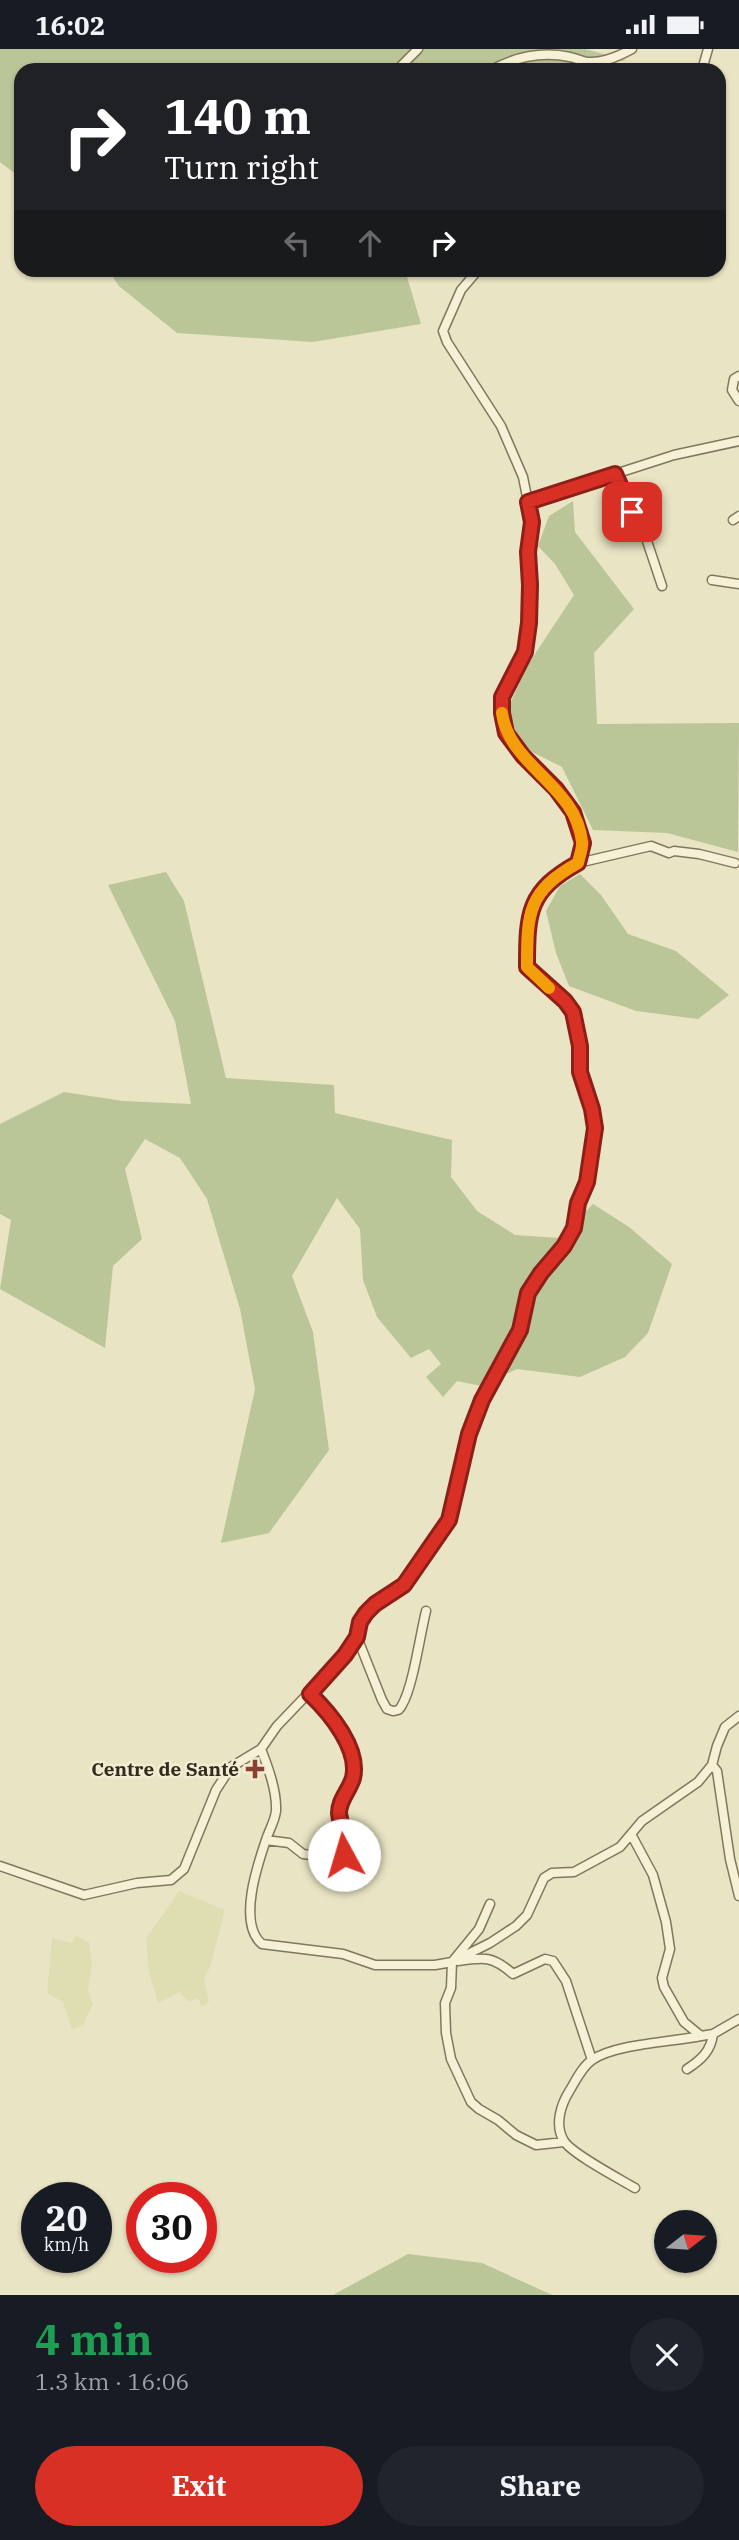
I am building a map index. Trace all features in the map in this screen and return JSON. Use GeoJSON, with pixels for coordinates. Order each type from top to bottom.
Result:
{"type":"FeatureCollection","features":[{"type":"Feature","properties":{"kind":"street"},"geometry":{"type":"LineString","coordinates":[[404,63],[418,49]]}},
{"type":"Feature","properties":{"kind":"street"},"geometry":{"type":"LineString","coordinates":[[504,63],[525,56],[545,54],[571,57],[588,63],[612,59],[632,49]]}},
{"type":"Feature","properties":{"kind":"street"},"geometry":{"type":"LineString","coordinates":[[472,277],[461,291],[443,331],[447,342],[501,426],[523,477],[532,522],[528,552],[529,623],[525,652],[502,697],[502,713],[506,733],[573,812],[583,843],[578,863]]}},
{"type":"Feature","properties":{"kind":"street"},"geometry":{"type":"LineString","coordinates":[[739,376],[734,379],[732,390],[739,401]]}},
{"type":"Feature","properties":{"kind":"street"},"geometry":{"type":"LineString","coordinates":[[528,502],[674,455],[739,441]]}},
{"type":"Feature","properties":{"kind":"street"},"geometry":{"type":"LineString","coordinates":[[615,474],[646,538],[662,586]]}},
{"type":"Feature","properties":{"kind":"street"},"geometry":{"type":"LineString","coordinates":[[712,580],[739,584]]}},
{"type":"Feature","properties":{"kind":"street"},"geometry":{"type":"LineString","coordinates":[[0,1866],[84,1895],[137,1883],[172,1880],[184,1870],[216,1790],[231,1767],[261,1749],[277,1726],[345,1655],[357,1637],[360,1622],[366,1613],[404,1585],[449,1520],[469,1434],[478,1410],[520,1330],[528,1293],[564,1246],[574,1228],[578,1203],[587,1182],[595,1128],[580,1072],[580,1046],[573,1012],[565,1001],[527,967],[530,918],[536,899],[543,887],[557,875],[578,863],[651,846],[670,853],[674,851],[699,854],[735,863]]}},
{"type":"Feature","properties":{"kind":"street"},"geometry":{"type":"LineString","coordinates":[[357,1637],[387,1709],[398,1710],[403,1705],[426,1611]]}},
{"type":"Feature","properties":{"kind":"street"},"geometry":{"type":"LineString","coordinates":[[266,1840],[289,1843],[303,1854],[336,1858],[347,1852],[339,1812],[340,1803],[353,1776],[354,1765],[340,1729],[328,1711],[310,1694]]}},
{"type":"Feature","properties":{"kind":"street"},"geometry":{"type":"LineString","coordinates":[[452,1962],[516,1926],[527,1915],[544,1878],[552,1873],[574,1872],[620,1847],[642,1821],[698,1782],[712,1765],[725,1727],[739,1716]]}},
{"type":"Feature","properties":{"kind":"street"},"geometry":{"type":"LineString","coordinates":[[261,1749],[274,1793],[276,1813],[266,1840],[249,1910],[255,1938],[262,1944],[343,1954],[375,1965],[435,1965],[479,1958],[502,1963],[513,1974],[545,1959],[553,1961],[566,1981],[592,2060]]}},
{"type":"Feature","properties":{"kind":"street"},"geometry":{"type":"LineString","coordinates":[[712,1765],[716,1771],[735,1858],[739,1896]]}},
{"type":"Feature","properties":{"kind":"street"},"geometry":{"type":"LineString","coordinates":[[631,1834],[653,1875],[666,1922],[670,1949],[662,1978],[664,1987],[684,2022],[701,2036]]}},
{"type":"Feature","properties":{"kind":"street"},"geometry":{"type":"LineString","coordinates":[[490,1904],[479,1929],[452,1962],[451,1988],[445,2003],[446,2033],[451,2059],[471,2102],[516,2135],[536,2145],[564,2142]]}},
{"type":"Feature","properties":{"kind":"street"},"geometry":{"type":"LineString","coordinates":[[635,2188],[564,2142],[559,2128],[562,2103],[581,2071],[592,2060],[632,2046],[713,2034],[739,2019]]}},
{"type":"Feature","properties":{"kind":"street"},"geometry":{"type":"LineString","coordinates":[[687,2069],[704,2056],[712,2043],[713,2034]]}},
{"type":"Feature","properties":{"kind":"green space"},"geometry":{"type":"Polygon","coordinates":[[[0,49],[585,49],[626,60],[605,63],[14,63],[14,173],[0,162],[0,49]]]}},
{"type":"Feature","properties":{"kind":"green space"},"geometry":{"type":"Polygon","coordinates":[[[113,277],[407,277],[421,324],[313,342],[177,333],[119,286],[113,277]]]}},
{"type":"Feature","properties":{"kind":"green space"},"geometry":{"type":"Polygon","coordinates":[[[573,501],[575,532],[634,609],[594,653],[597,724],[739,723],[738,852],[667,833],[593,830],[562,767],[522,747],[505,715],[527,666],[574,595],[555,564],[538,546],[549,516],[573,501]]]}},
{"type":"Feature","properties":{"kind":"green space"},"geometry":{"type":"Polygon","coordinates":[[[166,872],[184,901],[226,1078],[334,1085],[335,1113],[452,1140],[451,1177],[477,1211],[515,1235],[559,1238],[593,1204],[629,1227],[672,1264],[648,1333],[625,1357],[580,1377],[517,1369],[481,1386],[457,1381],[443,1397],[426,1377],[441,1364],[429,1349],[411,1358],[377,1317],[363,1280],[360,1229],[337,1198],[292,1276],[313,1332],[329,1450],[269,1533],[221,1543],[255,1389],[240,1309],[207,1199],[180,1158],[145,1139],[125,1169],[142,1239],[113,1266],[105,1348],[0,1289],[11,1220],[0,1214],[0,1124],[64,1092],[123,1101],[191,1104],[175,1021],[108,885],[166,872]]]}},
{"type":"Feature","properties":{"kind":"green space"},"geometry":{"type":"Polygon","coordinates":[[[580,874],[601,895],[628,934],[676,951],[729,995],[698,1019],[636,1011],[569,986],[556,953],[546,911],[560,886],[580,874]]]}},
{"type":"Feature","properties":{"kind":"green space"},"geometry":{"type":"Polygon","coordinates":[[[179,1891],[225,1910],[210,1967],[204,1979],[209,2002],[202,2007],[198,1998],[189,2002],[179,1992],[158,2003],[149,1972],[146,1939],[179,1891]]]}},
{"type":"Feature","properties":{"kind":"green space"},"geometry":{"type":"Polygon","coordinates":[[[76,1936],[89,1942],[92,1965],[88,1991],[93,2004],[83,2025],[72,2030],[63,2002],[47,1993],[52,1938],[72,1943],[76,1936]]]}},
{"type":"Feature","properties":{"kind":"green space"},"geometry":{"type":"Polygon","coordinates":[[[408,2254],[482,2263],[552,2295],[333,2295],[408,2254]]]}},
{"type":"Feature","properties":{"kind":"slow traffic"},"geometry":{"type":"LineString","coordinates":[[502,713],[506,733],[573,812],[583,843],[578,863],[543,887],[530,918],[527,967],[549,988]]}},
{"type":"Feature","properties":{"kind":"place","name":"Centre de Santé"},"geometry":{"type":"Point","coordinates":[255,1769]}},
{"type":"Feature","properties":{"kind":"route"},"geometry":{"type":"LineString","coordinates":[[344,1855],[347,1848],[339,1812],[340,1803],[353,1776],[354,1765],[340,1729],[328,1711],[310,1694],[345,1655],[357,1637],[360,1622],[366,1613],[404,1585],[449,1520],[469,1434],[482,1400],[520,1330],[528,1293],[564,1246],[574,1228],[578,1203],[587,1182],[595,1128],[580,1072],[580,1046],[573,1012],[565,1001],[527,967],[530,918],[536,899],[543,887],[578,863],[583,843],[573,812],[556,789],[523,756],[503,725],[502,697],[525,652],[529,623],[528,552],[532,522],[528,502],[615,474],[632,512]]}}]}
